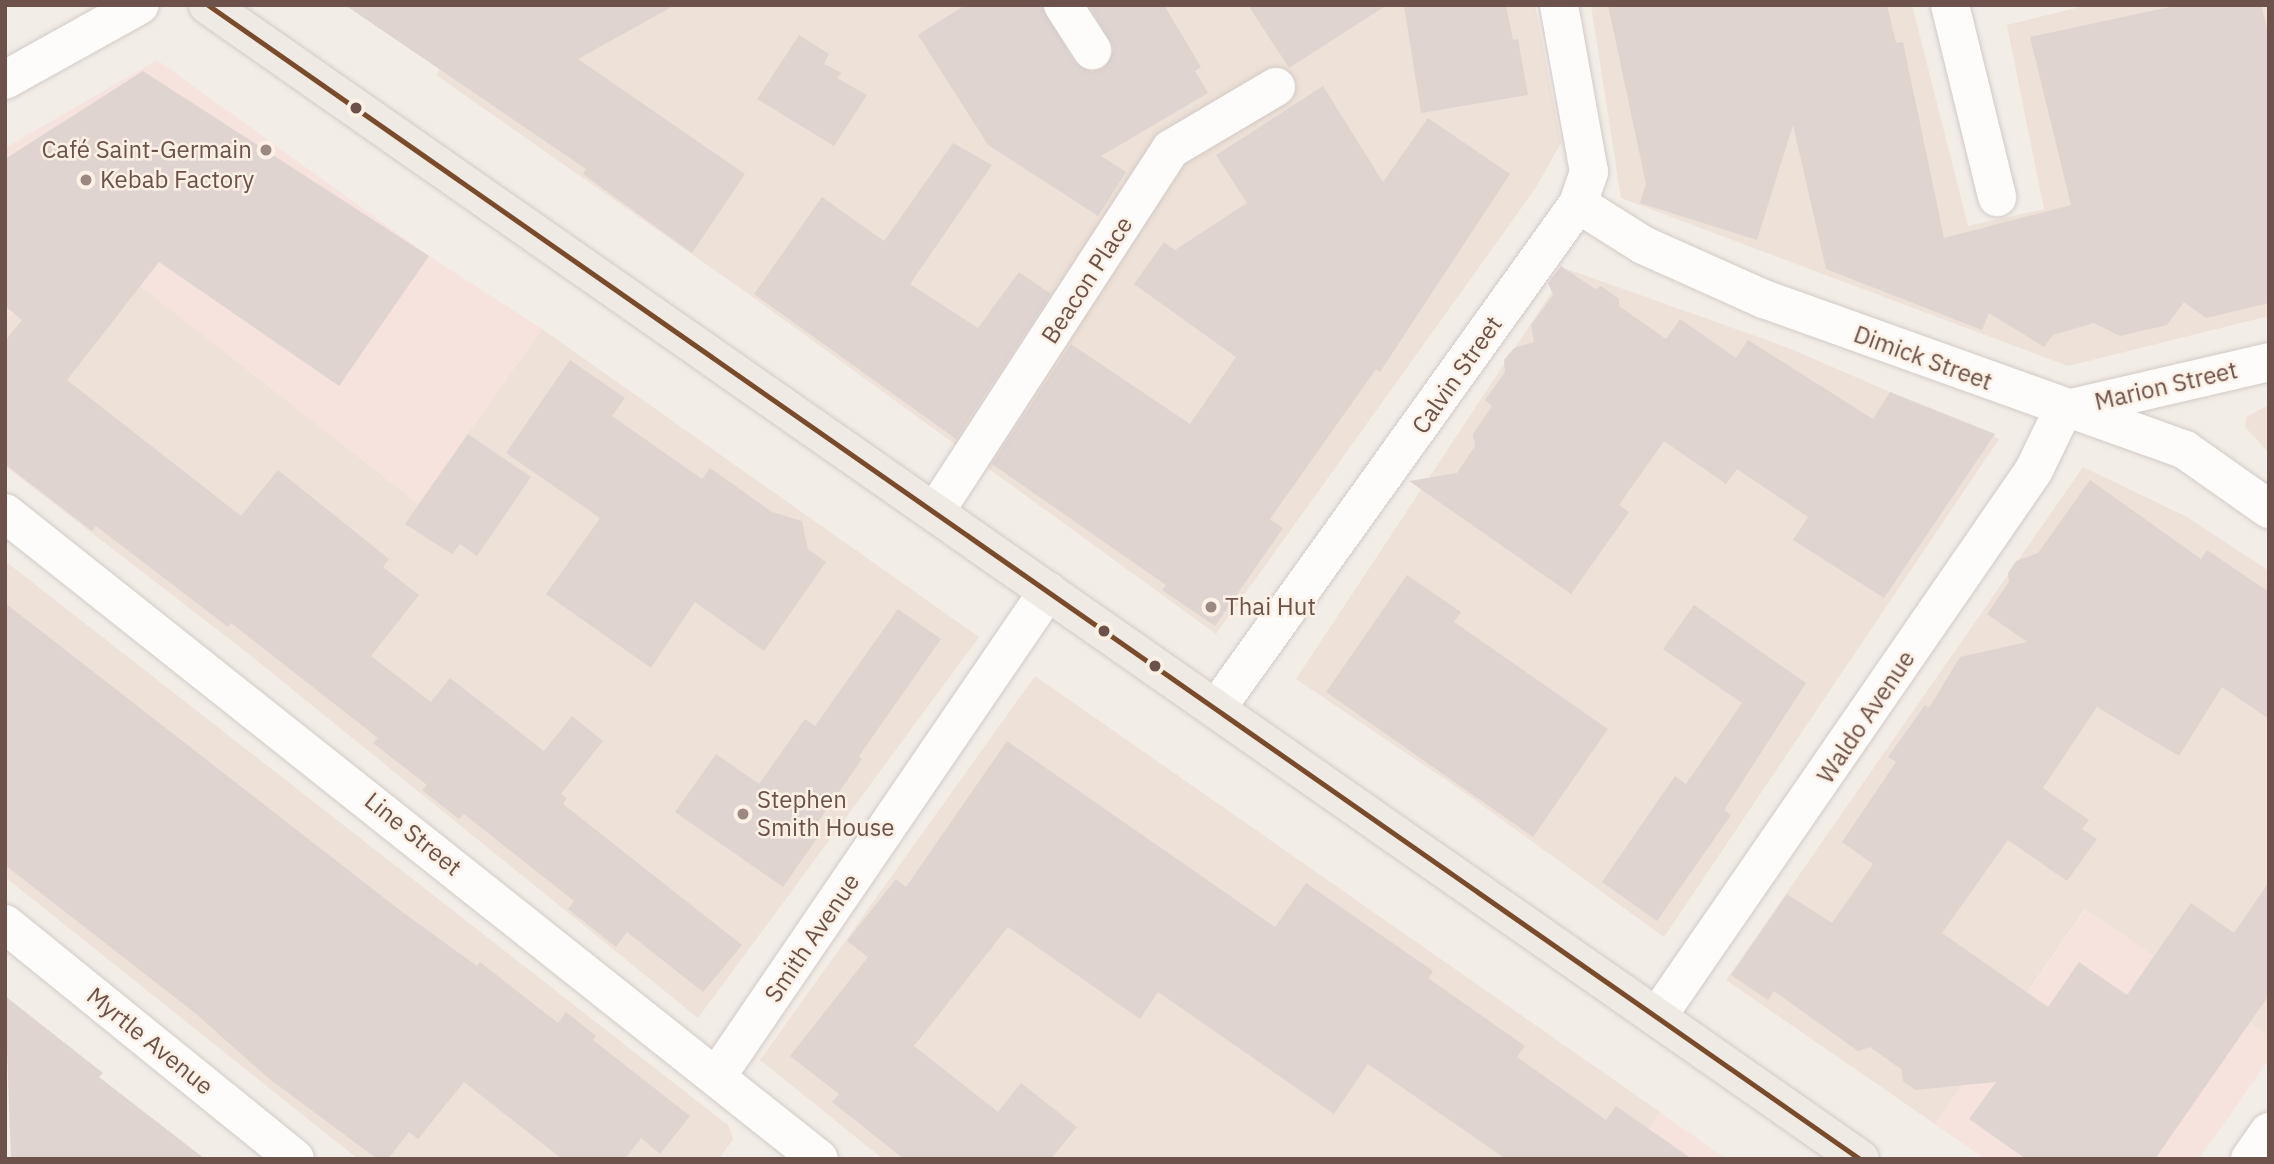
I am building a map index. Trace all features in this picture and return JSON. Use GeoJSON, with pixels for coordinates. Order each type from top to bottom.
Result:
{"type":"FeatureCollection","features":[{"type":"Feature","properties":{"kind":"main road"},"geometry":{"type":"LineString","coordinates":[[208,5],[1860,1159]]}},
{"type":"Feature","properties":{"kind":"street"},"geometry":{"type":"LineString","coordinates":[[5,80],[140,5]]}},
{"type":"Feature","properties":{"kind":"street"},"geometry":{"type":"LineString","coordinates":[[1063,5],[1092,50]]}},
{"type":"Feature","properties":{"kind":"street","name":"Calvin Street"},"geometry":{"type":"LineString","coordinates":[[1216,709],[1578,204],[1589,172],[1559,5]]}},
{"type":"Feature","properties":{"kind":"street"},"geometry":{"type":"LineString","coordinates":[[1950,5],[1997,197]]}},
{"type":"Feature","properties":{"kind":"street","name":"Beacon Place"},"geometry":{"type":"LineString","coordinates":[[935,512],[1171,149],[1276,87]]}},
{"type":"Feature","properties":{"kind":"street","name":"Dimick Street"},"geometry":{"type":"LineString","coordinates":[[1578,204],[1643,245],[1763,299],[2063,410],[2185,450],[2269,509]]}},
{"type":"Feature","properties":{"kind":"street","name":"Marion Street"},"geometry":{"type":"LineString","coordinates":[[2063,410],[2269,362]]}},
{"type":"Feature","properties":{"kind":"street","name":"Waldo Avenue"},"geometry":{"type":"LineString","coordinates":[[1657,1017],[2034,470],[2063,410]]}},
{"type":"Feature","properties":{"kind":"street","name":"Line Street"},"geometry":{"type":"LineString","coordinates":[[5,513],[717,1076],[802,1154]]}},
{"type":"Feature","properties":{"kind":"street","name":"Smith Avenue"},"geometry":{"type":"LineString","coordinates":[[717,1076],[1048,591]]}},
{"type":"Feature","properties":{"kind":"street","name":"Myrtle Avenue"},"geometry":{"type":"LineString","coordinates":[[5,925],[295,1159]]}},
{"type":"Feature","properties":{"kind":"street"},"geometry":{"type":"LineString","coordinates":[[2250,1159],[2269,1132]]}},
{"type":"Feature","properties":{"kind":"shaded area"},"geometry":{"type":"Polygon","coordinates":[[[484,5],[1535,5],[1561,143],[1535,189],[1216,634],[743,290],[436,75],[484,5]]]}},
{"type":"Feature","properties":{"kind":"shaded area"},"geometry":{"type":"Polygon","coordinates":[[[1591,5],[1912,5],[1968,226],[2044,209],[2007,25],[2088,5],[2269,5],[2269,316],[2068,366],[1621,198],[1591,5]]]}},
{"type":"Feature","properties":{"kind":"shaded area"},"geometry":{"type":"Polygon","coordinates":[[[157,60],[429,256],[542,329],[418,504],[89,246],[5,321],[5,148],[157,60]]]}},
{"type":"Feature","properties":{"kind":"shaded area"},"geometry":{"type":"Polygon","coordinates":[[[1567,269],[1786,347],[1999,439],[1664,937],[1461,790],[1296,679],[1567,269]]]}},
{"type":"Feature","properties":{"kind":"shaded area"},"geometry":{"type":"Polygon","coordinates":[[[139,283],[418,503],[542,329],[979,637],[698,1018],[245,651],[5,466],[5,321],[12,312],[5,306],[139,283]]]}},
{"type":"Feature","properties":{"kind":"shaded area"},"geometry":{"type":"Polygon","coordinates":[[[2269,405],[2269,453],[2245,427],[2246,417],[2269,405]]]}},
{"type":"Feature","properties":{"kind":"shaded area"},"geometry":{"type":"Polygon","coordinates":[[[2083,467],[2187,517],[2269,571],[2269,1036],[2085,909],[1935,1124],[1726,980],[2083,467]]]}},
{"type":"Feature","properties":{"kind":"shaded area"},"geometry":{"type":"Polygon","coordinates":[[[5,561],[729,1126],[733,1139],[719,1159],[358,1159],[5,877],[5,561]]]}},
{"type":"Feature","properties":{"kind":"shaded area"},"geometry":{"type":"Polygon","coordinates":[[[1035,676],[1660,1112],[1628,1159],[883,1159],[760,1060],[1035,676]]]}},
{"type":"Feature","properties":{"kind":"shaded area"},"geometry":{"type":"Polygon","coordinates":[[[2086,909],[2269,1036],[2269,1059],[2199,1159],[1985,1159],[1935,1124],[2086,909]]]}},
{"type":"Feature","properties":{"kind":"shaded area"},"geometry":{"type":"Polygon","coordinates":[[[1660,1112],[1726,1159],[1628,1159],[1660,1112]]]}},
{"type":"Feature","properties":{"kind":"building"},"geometry":{"type":"Polygon","coordinates":[[[345,5],[675,5],[578,59],[745,174],[692,253],[583,174],[586,169],[345,5]]]}},
{"type":"Feature","properties":{"kind":"building"},"geometry":{"type":"Polygon","coordinates":[[[965,5],[1041,5],[1074,62],[1092,72],[1104,68],[1114,48],[1089,5],[1164,5],[1201,67],[1195,71],[1208,93],[1101,156],[1126,172],[1098,216],[988,145],[918,35],[965,5]]]}},
{"type":"Feature","properties":{"kind":"building"},"geometry":{"type":"Polygon","coordinates":[[[1248,5],[1387,5],[1289,68],[1248,5]]]}},
{"type":"Feature","properties":{"kind":"building"},"geometry":{"type":"Polygon","coordinates":[[[1404,5],[1506,5],[1513,40],[1518,39],[1528,95],[1421,113],[1404,5]]]}},
{"type":"Feature","properties":{"kind":"building"},"geometry":{"type":"Polygon","coordinates":[[[1608,5],[1887,5],[1896,43],[1903,42],[1944,238],[2071,205],[2030,37],[2179,5],[2261,5],[2269,35],[2269,303],[2206,318],[2184,302],[2167,325],[2120,336],[2094,323],[2053,335],[2044,347],[1989,313],[1982,330],[1826,269],[1793,125],[1757,240],[1640,203],[1646,184],[1608,5]]]}},
{"type":"Feature","properties":{"kind":"building"},"geometry":{"type":"Polygon","coordinates":[[[799,35],[829,54],[824,64],[842,73],[837,78],[867,95],[834,146],[757,99],[799,35]]]}},
{"type":"Feature","properties":{"kind":"building"},"geometry":{"type":"Polygon","coordinates":[[[143,71],[429,256],[339,386],[159,262],[67,380],[241,516],[278,470],[389,559],[383,567],[419,595],[371,656],[431,702],[450,678],[544,751],[572,716],[603,741],[561,794],[567,798],[563,804],[742,945],[703,992],[627,932],[616,947],[568,909],[574,901],[464,814],[459,819],[422,790],[427,785],[373,743],[378,738],[231,623],[228,627],[96,526],[92,531],[5,464],[5,341],[22,320],[5,306],[5,159],[143,71]]]}},
{"type":"Feature","properties":{"kind":"building"},"geometry":{"type":"Polygon","coordinates":[[[1323,86],[1383,182],[1428,118],[1510,174],[1380,372],[1376,369],[1270,519],[1283,528],[1215,626],[1162,590],[1166,585],[992,464],[1071,344],[1190,424],[1236,357],[1134,284],[1164,242],[1175,250],[1247,203],[1216,155],[1323,86]]]}},
{"type":"Feature","properties":{"kind":"building"},"geometry":{"type":"Polygon","coordinates":[[[953,143],[992,165],[910,284],[978,328],[1019,272],[1051,294],[956,439],[754,294],[822,197],[884,241],[953,143]]]}},
{"type":"Feature","properties":{"kind":"building"},"geometry":{"type":"Polygon","coordinates":[[[1561,266],[1595,289],[1601,286],[1619,299],[1619,306],[1666,339],[1680,319],[1736,358],[1748,340],[1873,419],[1890,392],[1995,434],[1884,598],[1793,540],[1808,517],[1737,469],[1726,484],[1664,441],[1619,505],[1629,512],[1571,594],[1409,481],[1457,473],[1475,446],[1473,434],[1492,406],[1485,400],[1505,372],[1504,360],[1514,348],[1534,342],[1531,325],[1553,295],[1548,283],[1561,266]]]}},
{"type":"Feature","properties":{"kind":"building"},"geometry":{"type":"Polygon","coordinates":[[[570,360],[625,398],[612,416],[702,479],[710,468],[772,512],[802,521],[808,549],[826,562],[764,651],[695,602],[651,668],[546,594],[600,518],[506,453],[570,360]]]}},
{"type":"Feature","properties":{"kind":"building"},"geometry":{"type":"Polygon","coordinates":[[[468,434],[531,477],[477,556],[460,544],[452,554],[405,524],[468,434]]]}},
{"type":"Feature","properties":{"kind":"building"},"geometry":{"type":"Polygon","coordinates":[[[2090,480],[2201,559],[2207,550],[2269,592],[2269,719],[2222,687],[2179,756],[2097,707],[2043,788],[2089,820],[2082,829],[2097,839],[2067,881],[2008,840],[1942,933],[2048,1007],[2079,962],[2127,995],[2191,903],[2234,933],[2269,882],[2269,995],[2155,1159],[2026,1159],[1969,1119],[1996,1082],[1915,1090],[1903,1081],[1901,1069],[1870,1047],[1858,1051],[1774,991],[1768,1000],[1731,975],[1787,894],[1832,923],[1873,864],[1842,842],[1896,762],[1888,757],[1925,705],[1929,708],[1960,657],[2027,642],[1987,614],[2009,582],[2008,573],[2016,561],[2038,553],[2090,480]]]}},
{"type":"Feature","properties":{"kind":"building"},"geometry":{"type":"Polygon","coordinates":[[[1407,575],[1461,612],[1454,622],[1608,729],[1533,837],[1326,692],[1407,575]]]}},
{"type":"Feature","properties":{"kind":"building"},"geometry":{"type":"Polygon","coordinates":[[[5,603],[401,911],[477,966],[480,962],[558,1023],[566,1012],[596,1036],[593,1040],[690,1116],[660,1154],[641,1138],[625,1159],[562,1159],[464,1082],[418,1139],[409,1132],[388,1159],[377,1159],[267,1077],[195,1013],[5,865],[5,603]]]}},
{"type":"Feature","properties":{"kind":"building"},"geometry":{"type":"Polygon","coordinates":[[[1694,605],[1806,683],[1724,810],[1731,815],[1657,921],[1602,882],[1675,776],[1686,784],[1742,703],[1663,649],[1694,605]]]}},
{"type":"Feature","properties":{"kind":"building"},"geometry":{"type":"Polygon","coordinates":[[[898,609],[941,639],[859,756],[862,759],[813,829],[820,834],[783,887],[675,812],[716,754],[759,784],[805,719],[815,726],[898,609]]]}},
{"type":"Feature","properties":{"kind":"building"},"geometry":{"type":"Polygon","coordinates":[[[1007,741],[1275,927],[1306,883],[1433,971],[1428,978],[1525,1046],[1517,1057],[1606,1120],[1616,1106],[1692,1159],[1506,1159],[1368,1064],[1334,1114],[1158,992],[1140,1019],[1008,927],[914,1046],[998,1112],[1021,1083],[1077,1127],[1051,1159],[904,1159],[832,1102],[839,1094],[790,1056],[868,957],[847,941],[896,879],[906,887],[1007,741]]]}},
{"type":"Feature","properties":{"kind":"building"},"geometry":{"type":"Polygon","coordinates":[[[5,996],[103,1073],[99,1077],[205,1159],[11,1159],[5,996]]]}},
{"type":"Feature","properties":{"kind":"transit line"},"geometry":{"type":"LineString","coordinates":[[208,5],[1860,1159]]}},
{"type":"Feature","properties":{"kind":"place","name":"Café Saint-Germain"},"geometry":{"type":"Point","coordinates":[266,150]}},
{"type":"Feature","properties":{"kind":"place","name":"Kebab Factory"},"geometry":{"type":"Point","coordinates":[86,180]}},
{"type":"Feature","properties":{"kind":"place","name":"Thai Hut"},"geometry":{"type":"Point","coordinates":[1211,607]}},
{"type":"Feature","properties":{"kind":"place","name":"Stephen Smith House"},"geometry":{"type":"Point","coordinates":[743,814]}}]}
